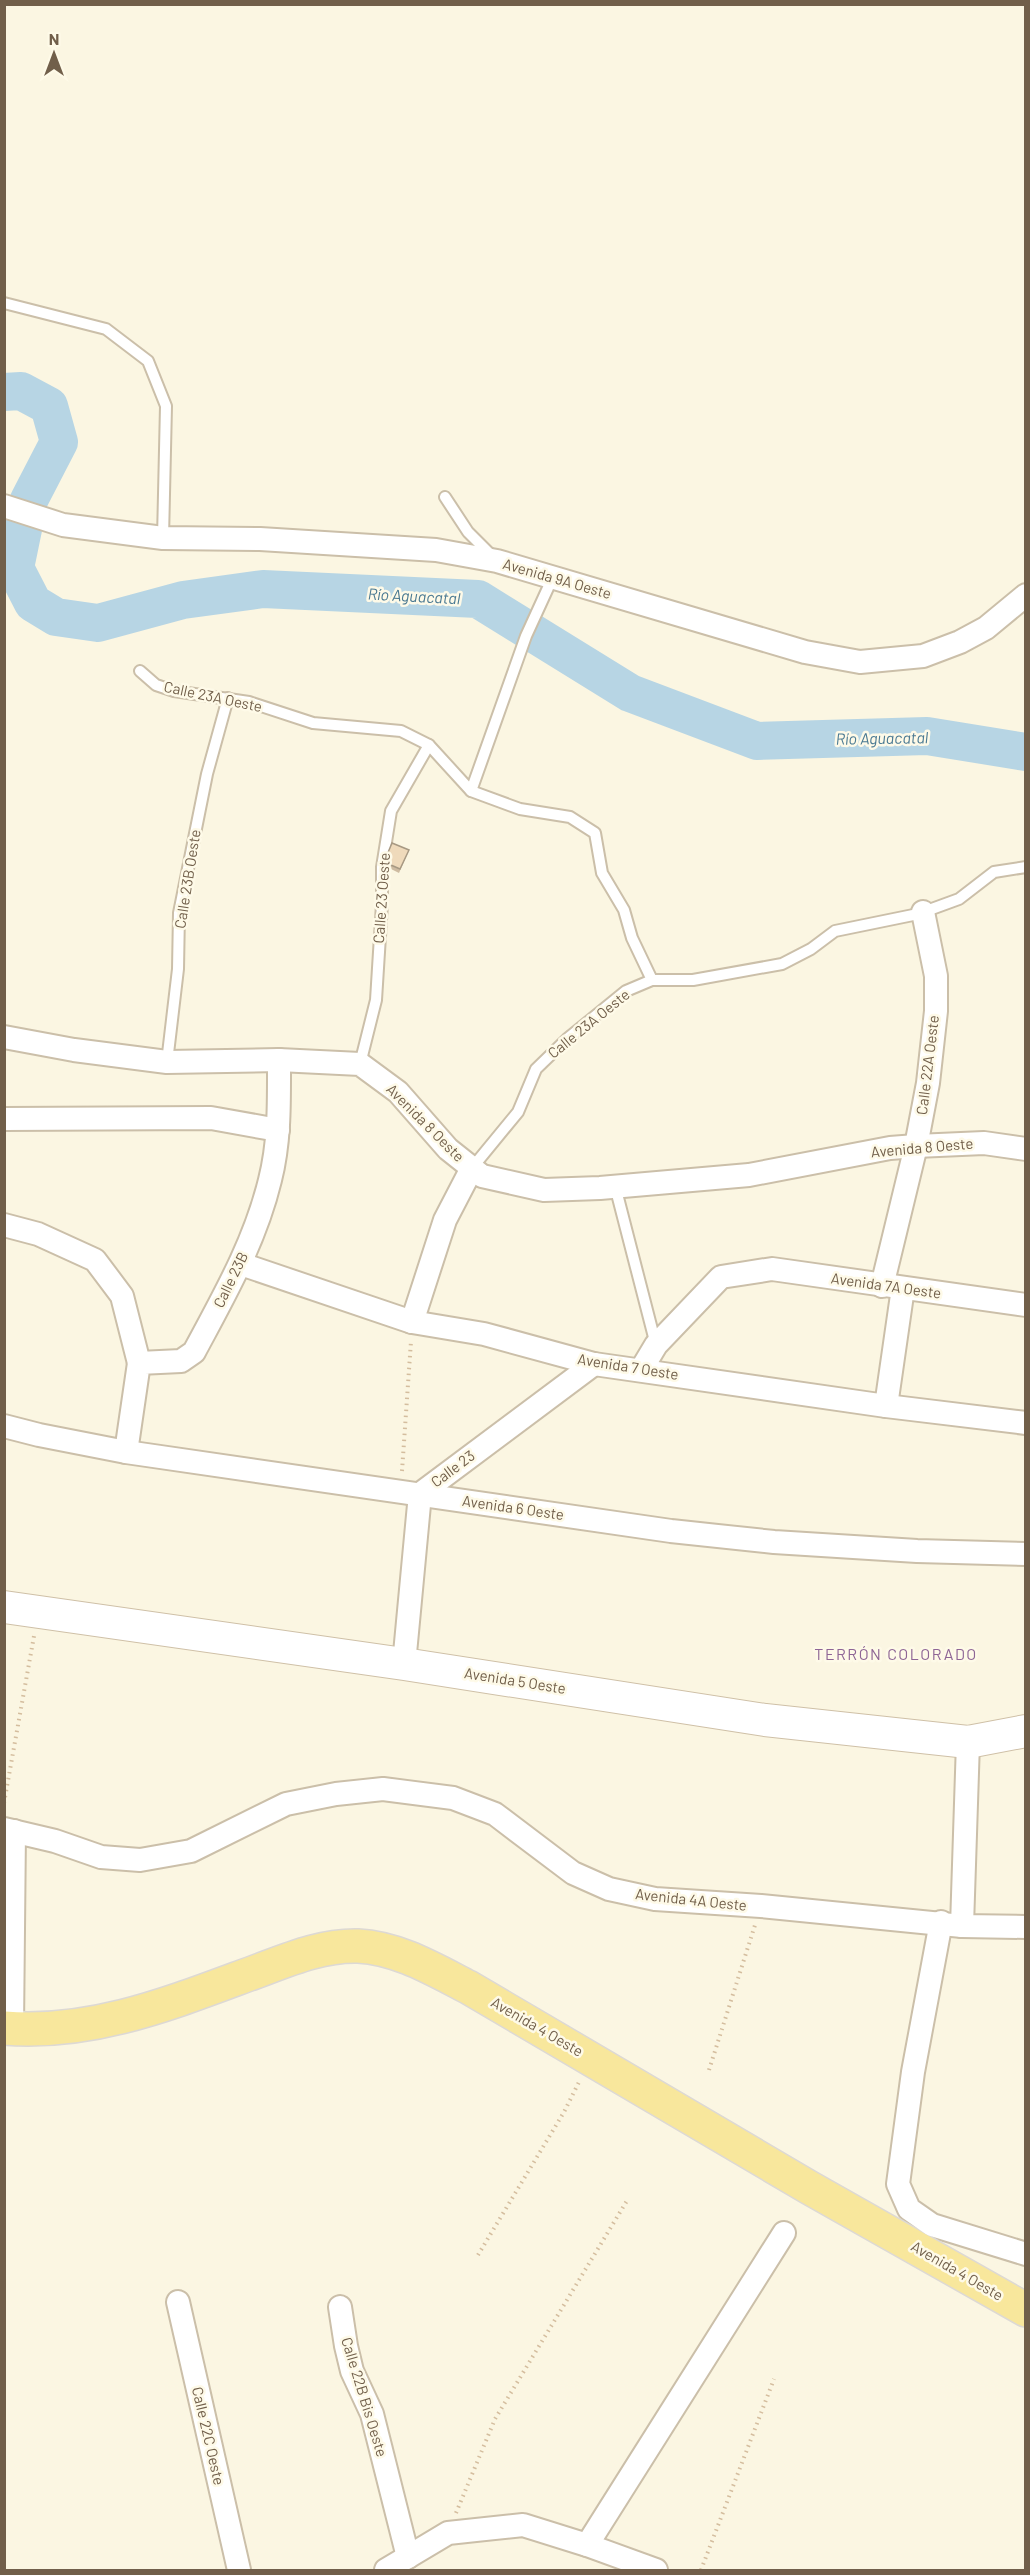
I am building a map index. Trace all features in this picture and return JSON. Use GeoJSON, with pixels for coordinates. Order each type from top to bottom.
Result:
{"type":"FeatureCollection","features":[{"type":"Feature","properties":{"kind":"main road","name":"Avenida 4 Oeste"},"geometry":{"type":"LineString","coordinates":[[8,2028],[72,2026],[117,2019],[153,2009],[311,1951],[358,1946],[388,1951],[419,1961],[590,2058],[810,2188],[1026,2310]]}},
{"type":"Feature","properties":{"kind":"street","name":"Avenida 9A Oeste"},"geometry":{"type":"LineString","coordinates":[[11,508],[63,525],[163,538],[260,539],[436,550],[497,561],[551,582],[805,652],[860,662],[923,656],[960,642],[986,628],[1026,595]]}},
{"type":"Feature","properties":{"kind":"street","name":"Calle 22A Oeste"},"geometry":{"type":"LineString","coordinates":[[886,1406],[893,1287],[928,1083],[936,1011],[936,976],[923,912]]}},
{"type":"Feature","properties":{"kind":"street"},"geometry":{"type":"LineString","coordinates":[[4,1037],[74,1050],[167,1062],[279,1060],[360,1064]]}},
{"type":"Feature","properties":{"kind":"street","name":"Calle 23B"},"geometry":{"type":"LineString","coordinates":[[139,1363],[181,1360],[194,1352],[241,1264],[270,1179],[278,1130],[279,1060]]}},
{"type":"Feature","properties":{"kind":"street","name":"Avenida 8 Oeste"},"geometry":{"type":"LineString","coordinates":[[360,1064],[398,1092],[448,1149],[482,1176],[544,1190],[749,1175],[890,1148],[984,1143],[1026,1149]]}},
{"type":"Feature","properties":{"kind":"street"},"geometry":{"type":"LineString","coordinates":[[4,1119],[211,1118],[278,1130]]}},
{"type":"Feature","properties":{"kind":"street"},"geometry":{"type":"LineString","coordinates":[[412,1322],[445,1220],[472,1168]]}},
{"type":"Feature","properties":{"kind":"street"},"geometry":{"type":"LineString","coordinates":[[4,1225],[38,1234],[95,1260],[122,1296],[139,1363],[126,1452]]}},
{"type":"Feature","properties":{"kind":"street","name":"Avenida 7 Oeste"},"geometry":{"type":"LineString","coordinates":[[241,1264],[412,1322],[484,1334],[594,1364],[886,1406],[1026,1423]]}},
{"type":"Feature","properties":{"kind":"street","name":"Avenida 7A Oeste"},"geometry":{"type":"LineString","coordinates":[[641,1370],[656,1345],[722,1277],[747,1272],[772,1269],[1026,1305]]}},
{"type":"Feature","properties":{"kind":"street","name":"Calle 23"},"geometry":{"type":"LineString","coordinates":[[404,1664],[410,1492],[594,1364]]}},
{"type":"Feature","properties":{"kind":"street","name":"Avenida 6 Oeste"},"geometry":{"type":"LineString","coordinates":[[4,1426],[126,1452],[671,1531],[917,1551],[1026,1554]]}},
{"type":"Feature","properties":{"kind":"street","name":"Avenida 5 Oeste"},"geometry":{"type":"LineString","coordinates":[[4,1607],[404,1664],[765,1720],[968,1742],[1026,1731]]}},
{"type":"Feature","properties":{"kind":"street"},"geometry":{"type":"LineString","coordinates":[[968,1742],[952,1924],[913,2072],[898,2184],[909,2209],[932,2225],[1024,2246]]}},
{"type":"Feature","properties":{"kind":"street","name":"Avenida 4A Oeste"},"geometry":{"type":"LineString","coordinates":[[9,1830],[55,1841],[101,1857],[140,1860],[191,1851],[286,1804],[336,1794],[383,1790],[453,1798],[495,1814],[573,1873],[609,1889],[655,1899],[761,1906],[853,1917],[1026,1927]]}},
{"type":"Feature","properties":{"kind":"street"},"geometry":{"type":"LineString","coordinates":[[8,2028],[9,1830]]}},
{"type":"Feature","properties":{"kind":"street"},"geometry":{"type":"LineString","coordinates":[[588,2545],[784,2233]]}},
{"type":"Feature","properties":{"kind":"street","name":"Calle 22C Oeste"},"geometry":{"type":"LineString","coordinates":[[178,2302],[239,2571]]}},
{"type":"Feature","properties":{"kind":"street","name":"Calle 22B Bis Oeste"},"geometry":{"type":"LineString","coordinates":[[340,2307],[350,2362],[372,2414],[408,2557]]}},
{"type":"Feature","properties":{"kind":"street"},"geometry":{"type":"LineString","coordinates":[[386,2571],[448,2534],[523,2525],[588,2545],[656,2571]]}},
{"type":"Feature","properties":{"kind":"lane"},"geometry":{"type":"LineString","coordinates":[[4,303],[106,329],[148,362],[166,406],[163,538]]}},
{"type":"Feature","properties":{"kind":"lane"},"geometry":{"type":"LineString","coordinates":[[445,497],[468,532],[497,561]]}},
{"type":"Feature","properties":{"kind":"lane"},"geometry":{"type":"LineString","coordinates":[[471,791],[526,636],[551,582]]}},
{"type":"Feature","properties":{"kind":"lane","name":"Calle 23A Oeste"},"geometry":{"type":"LineString","coordinates":[[140,671],[156,685],[174,691],[249,702],[313,723],[401,731],[429,745]]}},
{"type":"Feature","properties":{"kind":"lane","name":"Calle 23B Oeste"},"geometry":{"type":"LineString","coordinates":[[167,1062],[178,969],[179,913],[207,774],[228,698]]}},
{"type":"Feature","properties":{"kind":"lane"},"geometry":{"type":"LineString","coordinates":[[429,745],[471,791],[520,809],[570,817],[595,833],[602,873],[624,910],[632,938],[652,980],[693,980],[782,964],[811,949],[835,931],[923,912],[958,899],[994,872],[1026,867]]}},
{"type":"Feature","properties":{"kind":"lane","name":"Calle 23 Oeste"},"geometry":{"type":"LineString","coordinates":[[360,1064],[376,1000],[382,867],[392,810],[429,745]]}},
{"type":"Feature","properties":{"kind":"lane","name":"Calle 23A Oeste"},"geometry":{"type":"LineString","coordinates":[[472,1168],[518,1112],[536,1069],[567,1039],[626,991],[652,980]]}},
{"type":"Feature","properties":{"kind":"lane"},"geometry":{"type":"LineString","coordinates":[[615,1186],[656,1345]]}},
{"type":"Feature","properties":{"kind":"path"},"geometry":{"type":"LineString","coordinates":[[410,1492],[412,1322]]}},
{"type":"Feature","properties":{"kind":"path"},"geometry":{"type":"LineString","coordinates":[[4,1803],[22,1714],[37,1612]]}},
{"type":"Feature","properties":{"kind":"path"},"geometry":{"type":"LineString","coordinates":[[709,2070],[761,1906]]}},
{"type":"Feature","properties":{"kind":"path"},"geometry":{"type":"LineString","coordinates":[[478,2254],[564,2112],[590,2058]]}},
{"type":"Feature","properties":{"kind":"path"},"geometry":{"type":"LineString","coordinates":[[448,2534],[495,2419],[628,2199]]}},
{"type":"Feature","properties":{"kind":"path"},"geometry":{"type":"LineString","coordinates":[[701,2571],[774,2379]]}},
{"type":"Feature","properties":{"kind":"building"},"geometry":{"type":"Polygon","coordinates":[[[392,843],[409,850],[400,869],[384,862],[392,843]]]}},
{"type":"Feature","properties":{"kind":"waterway","name":"Río Aguacatal"},"geometry":{"type":"LineString","coordinates":[[4,392],[21,391],[49,406],[59,442],[29,500],[15,568],[33,603],[56,617],[98,623],[183,600],[263,589],[478,599],[630,693],[757,741],[927,736],[1026,752]]}},
{"type":"Feature","properties":{"kind":"district","name":"TERRÓN COLORADO"},"geometry":{"type":"Point","coordinates":[896,1654]}}]}
